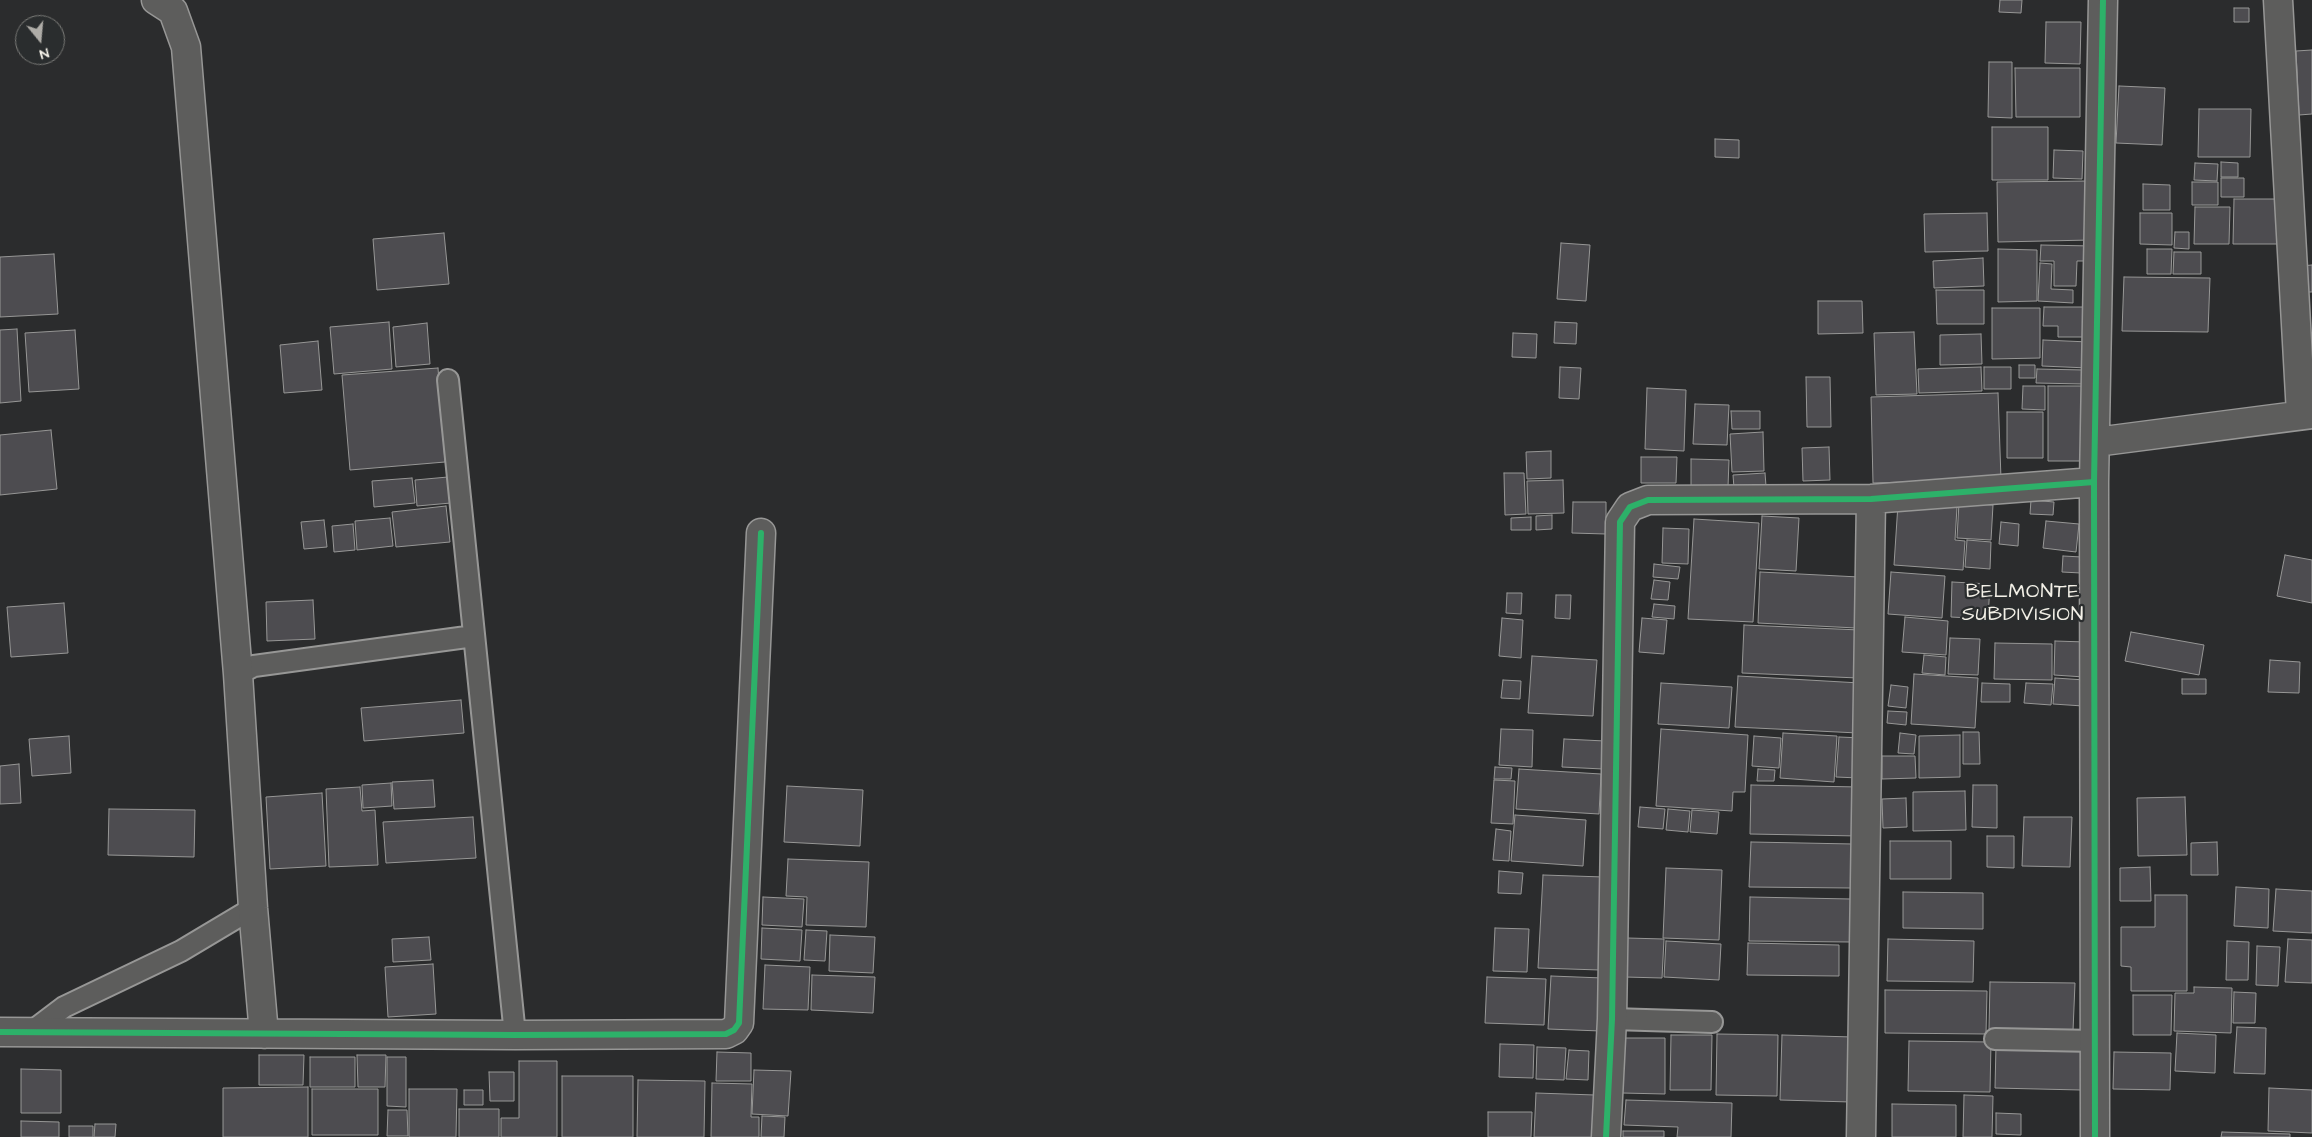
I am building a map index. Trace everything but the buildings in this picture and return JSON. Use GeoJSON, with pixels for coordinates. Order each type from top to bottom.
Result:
{"type":"FeatureCollection","features":[{"type":"Feature","properties":{"kind":"street"},"geometry":{"type":"LineString","coordinates":[[156,0],[173,11],[186,47],[238,674],[253,908],[264,1034]]}},
{"type":"Feature","properties":{"kind":"street"},"geometry":{"type":"LineString","coordinates":[[2095,1137],[2094,482],[2103,0]]}},
{"type":"Feature","properties":{"kind":"street"},"geometry":{"type":"LineString","coordinates":[[2096,442],[2306,414],[2278,0]]}},
{"type":"Feature","properties":{"kind":"street"},"geometry":{"type":"LineString","coordinates":[[1606,1137],[1612,1019],[1620,522],[1630,507],[1648,500],[1871,499],[2094,482]]}},
{"type":"Feature","properties":{"kind":"street"},"geometry":{"type":"LineString","coordinates":[[1861,1137],[1871,499]]}},
{"type":"Feature","properties":{"kind":"street"},"geometry":{"type":"LineString","coordinates":[[0,1032],[516,1036],[726,1034],[734,1030],[739,1023],[761,533]]}},
{"type":"Feature","properties":{"kind":"lane"},"geometry":{"type":"LineString","coordinates":[[448,380],[516,1036]]}},
{"type":"Feature","properties":{"kind":"lane"},"geometry":{"type":"LineString","coordinates":[[238,674],[254,666],[474,636]]}},
{"type":"Feature","properties":{"kind":"lane"},"geometry":{"type":"LineString","coordinates":[[31,1032],[64,1007],[181,951],[253,908]]}},
{"type":"Feature","properties":{"kind":"lane"},"geometry":{"type":"LineString","coordinates":[[1612,1019],[1712,1022]]}},
{"type":"Feature","properties":{"kind":"lane"},"geometry":{"type":"LineString","coordinates":[[1995,1039],[2095,1040]]}},
{"type":"Feature","properties":{"kind":"cycle path"},"geometry":{"type":"LineString","coordinates":[[2095,1137],[2094,482],[2103,0]]}},
{"type":"Feature","properties":{"kind":"cycle path"},"geometry":{"type":"LineString","coordinates":[[1606,1137],[1612,1019],[1620,522],[1630,507],[1648,500],[1871,499],[2094,482]]}},
{"type":"Feature","properties":{"kind":"cycle path"},"geometry":{"type":"LineString","coordinates":[[0,1032],[515,1035],[726,1034],[734,1030],[739,1023],[761,533]]}},
{"type":"Feature","properties":{"kind":"district","name":"BELMONTE SUBDIVISION"},"geometry":{"type":"Point","coordinates":[2023,604]}}]}
